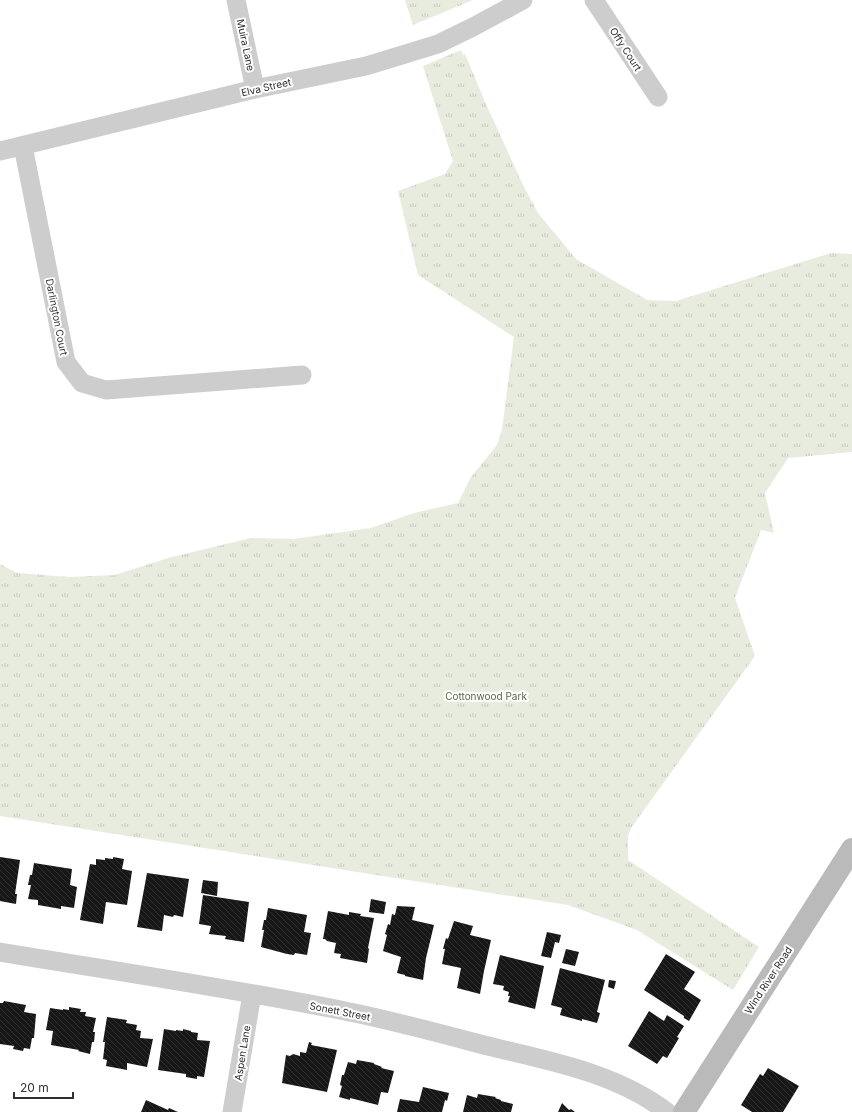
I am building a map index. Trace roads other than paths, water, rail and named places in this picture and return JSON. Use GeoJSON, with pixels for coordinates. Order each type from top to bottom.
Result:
{"type":"FeatureCollection","features":[{"type":"Feature","properties":{"kind":"street","name":"Muira Lane"},"geometry":{"type":"LineString","coordinates":[[236,0],[255,89]]}},
{"type":"Feature","properties":{"kind":"street","name":"Elva Street"},"geometry":{"type":"LineString","coordinates":[[0,151],[255,89],[366,66],[438,44],[523,0]]}},
{"type":"Feature","properties":{"kind":"street","name":"Offy Court"},"geometry":{"type":"LineString","coordinates":[[594,0],[658,97]]}},
{"type":"Feature","properties":{"kind":"street","name":"Darlington Court"},"geometry":{"type":"LineString","coordinates":[[23,146],[66,362],[82,383],[106,390],[302,375]]}},
{"type":"Feature","properties":{"kind":"street","name":"Wind River Road"},"geometry":{"type":"LineString","coordinates":[[684,1112],[852,849]]}},
{"type":"Feature","properties":{"kind":"street","name":"Sonett Street"},"geometry":{"type":"LineString","coordinates":[[0,952],[252,994],[370,1016],[572,1067],[617,1083],[639,1093],[667,1112]]}},
{"type":"Feature","properties":{"kind":"street","name":"Aspen Lane"},"geometry":{"type":"LineString","coordinates":[[232,1112],[252,994]]}},
{"type":"Feature","properties":{"kind":"park label","name":"Cottonwood Park"},"geometry":{"type":"Point","coordinates":[486,696]}}]}
